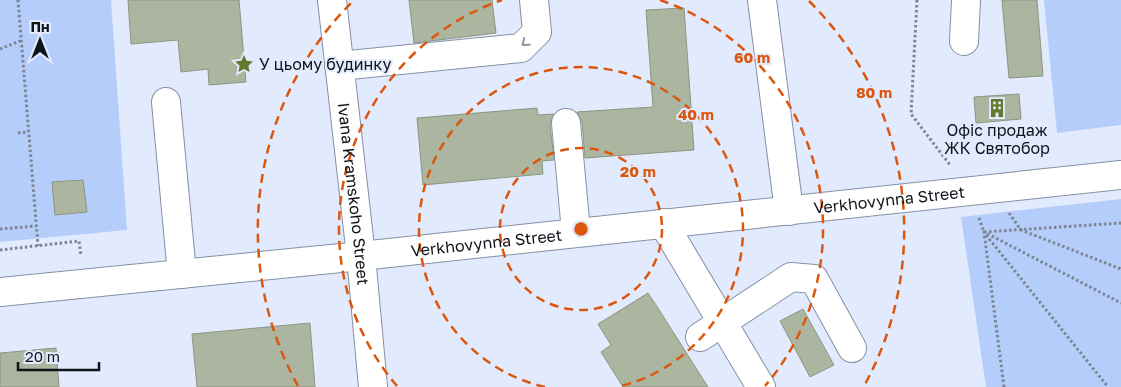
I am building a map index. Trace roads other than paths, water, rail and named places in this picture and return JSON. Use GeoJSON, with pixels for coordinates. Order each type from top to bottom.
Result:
{"type":"FeatureCollection","features":[{"type":"Feature","properties":{"kind":"street","name":"Ivana Kramskoho Street"},"geometry":{"type":"LineString","coordinates":[[332,0],[361,256],[373,387]]}},
{"type":"Feature","properties":{"kind":"street"},"geometry":{"type":"LineString","coordinates":[[339,66],[520,48],[538,32],[534,0]]}},
{"type":"Feature","properties":{"kind":"street"},"geometry":{"type":"LineString","coordinates":[[762,0],[789,211]]}},
{"type":"Feature","properties":{"kind":"street"},"geometry":{"type":"LineString","coordinates":[[964,41],[966,0]]}},
{"type":"Feature","properties":{"kind":"street"},"geometry":{"type":"LineString","coordinates":[[166,102],[182,274]]}},
{"type":"Feature","properties":{"kind":"street"},"geometry":{"type":"LineString","coordinates":[[566,123],[576,232]]}},
{"type":"Feature","properties":{"kind":"street","name":"Verkhovynna Street"},"geometry":{"type":"LineString","coordinates":[[0,292],[1121,176]]}},
{"type":"Feature","properties":{"kind":"street"},"geometry":{"type":"LineString","coordinates":[[663,223],[712,330],[761,387]]}},
{"type":"Feature","properties":{"kind":"street"},"geometry":{"type":"LineString","coordinates":[[712,330],[791,277],[814,280],[852,348]]}},
{"type":"Feature","properties":{"kind":"place","name":"У цьому будинку"},"geometry":{"type":"Point","coordinates":[244,64]}},
{"type":"Feature","properties":{"kind":"place","name":"Офіс продаж ЖК Святобор"},"geometry":{"type":"Point","coordinates":[997,108]}}]}
